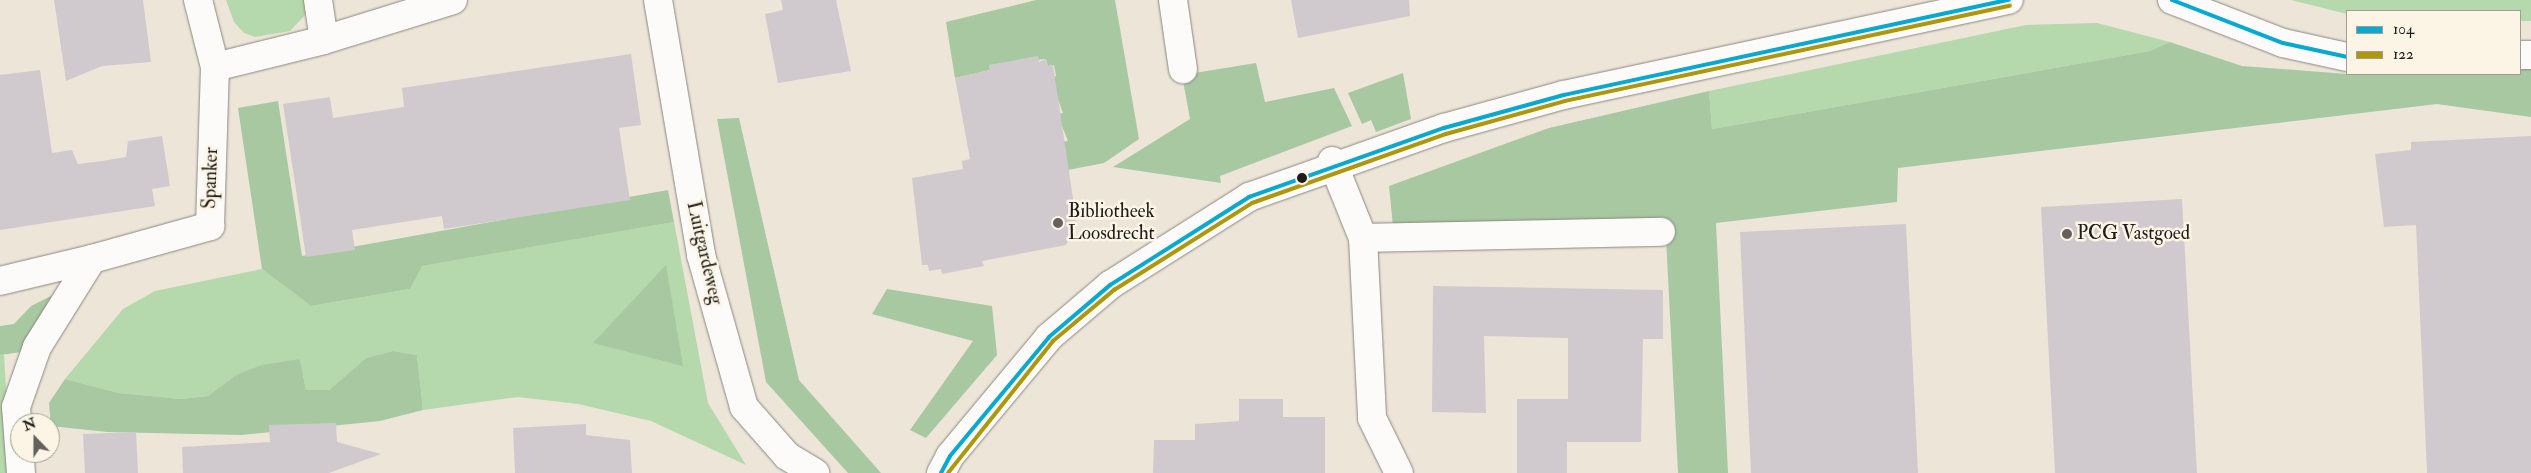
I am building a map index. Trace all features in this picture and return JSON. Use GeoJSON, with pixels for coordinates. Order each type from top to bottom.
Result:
{"type":"FeatureCollection","features":[{"type":"Feature","properties":{"kind":"street","name":"Spanker"},"geometry":{"type":"LineString","coordinates":[[0,281],[92,259],[210,226],[215,67],[198,0]]}},
{"type":"Feature","properties":{"kind":"street"},"geometry":{"type":"LineString","coordinates":[[318,0],[324,40]]}},
{"type":"Feature","properties":{"kind":"street"},"geometry":{"type":"LineString","coordinates":[[215,67],[324,40],[453,0]]}},
{"type":"Feature","properties":{"kind":"street","name":"Luitgardeweg"},"geometry":{"type":"LineString","coordinates":[[658,0],[701,256],[744,407],[786,456],[815,473]]}},
{"type":"Feature","properties":{"kind":"street"},"geometry":{"type":"LineString","coordinates":[[1173,0],[1183,70]]}},
{"type":"Feature","properties":{"kind":"street"},"geometry":{"type":"LineString","coordinates":[[941,473],[962,440],[1048,337],[1110,285],[1249,197],[1333,164],[1444,128],[1564,95],[2009,0]]}},
{"type":"Feature","properties":{"kind":"street"},"geometry":{"type":"LineString","coordinates":[[2172,0],[2282,43],[2346,57]]}},
{"type":"Feature","properties":{"kind":"street"},"geometry":{"type":"LineString","coordinates":[[1333,164],[1363,238],[1372,418],[1396,472]]}},
{"type":"Feature","properties":{"kind":"street"},"geometry":{"type":"LineString","coordinates":[[1363,238],[1661,232]]}},
{"type":"Feature","properties":{"kind":"street"},"geometry":{"type":"LineString","coordinates":[[21,473],[16,407],[37,347],[92,259]]}},
{"type":"Feature","properties":{"kind":"green space"},"geometry":{"type":"Polygon","coordinates":[[[226,0],[308,0],[310,10],[290,31],[255,37],[244,33],[234,22],[226,0]]]}},
{"type":"Feature","properties":{"kind":"green space"},"geometry":{"type":"Polygon","coordinates":[[[1036,0],[1115,0],[1139,139],[1104,163],[1068,170],[1062,142],[1068,141],[1057,114],[1063,113],[1050,78],[1056,76],[1054,65],[1048,66],[1046,59],[989,65],[990,70],[955,78],[946,22],[1036,0]]]}},
{"type":"Feature","properties":{"kind":"green space"},"geometry":{"type":"Polygon","coordinates":[[[2291,0],[2531,0],[2531,21],[2521,21],[2521,10],[2346,10],[2346,14],[2291,0]]]}},
{"type":"Feature","properties":{"kind":"green space"},"geometry":{"type":"Polygon","coordinates":[[[2097,23],[2170,42],[2150,51],[1712,129],[1709,91],[2026,25],[2097,23]]]}},
{"type":"Feature","properties":{"kind":"green space"},"geometry":{"type":"Polygon","coordinates":[[[2170,42],[2242,66],[2346,75],[2521,75],[2521,69],[2531,69],[2531,117],[2437,104],[1898,168],[1897,202],[1716,223],[1728,473],[1678,473],[1665,218],[1393,226],[1389,186],[1549,128],[1709,91],[1712,129],[2150,51],[2170,42]]]}},
{"type":"Feature","properties":{"kind":"green space"},"geometry":{"type":"Polygon","coordinates":[[[1256,63],[1265,102],[1334,88],[1352,126],[1220,176],[1221,183],[1113,167],[1190,119],[1182,75],[1256,63]]]}},
{"type":"Feature","properties":{"kind":"green space"},"geometry":{"type":"Polygon","coordinates":[[[1403,73],[1411,119],[1376,132],[1371,120],[1362,124],[1348,93],[1403,73]]]}},
{"type":"Feature","properties":{"kind":"green space"},"geometry":{"type":"Polygon","coordinates":[[[278,101],[302,256],[668,190],[674,222],[422,266],[410,289],[311,306],[262,269],[238,108],[278,101]]]}},
{"type":"Feature","properties":{"kind":"green space"},"geometry":{"type":"Polygon","coordinates":[[[739,118],[799,380],[881,473],[848,473],[766,382],[717,119],[739,118]]]}},
{"type":"Feature","properties":{"kind":"green space"},"geometry":{"type":"Polygon","coordinates":[[[674,222],[708,403],[746,465],[651,421],[578,404],[518,397],[423,410],[417,355],[393,351],[366,358],[329,390],[306,390],[300,359],[236,375],[208,396],[181,399],[119,393],[65,379],[123,309],[155,291],[262,269],[311,306],[410,289],[421,266],[674,222]]]}},
{"type":"Feature","properties":{"kind":"green space"},"geometry":{"type":"Polygon","coordinates":[[[666,265],[683,366],[593,343],[666,265]]]}},
{"type":"Feature","properties":{"kind":"green space"},"geometry":{"type":"Polygon","coordinates":[[[887,289],[992,306],[997,355],[926,438],[910,430],[973,341],[872,314],[887,289]]]}},
{"type":"Feature","properties":{"kind":"green space"},"geometry":{"type":"Polygon","coordinates":[[[57,293],[29,351],[0,355],[0,326],[14,324],[31,306],[57,293]]]}},
{"type":"Feature","properties":{"kind":"green space"},"geometry":{"type":"Polygon","coordinates":[[[393,351],[417,355],[423,410],[380,421],[241,435],[107,432],[60,427],[60,413],[50,413],[49,403],[65,379],[119,393],[181,399],[208,396],[236,375],[262,365],[300,359],[306,390],[329,390],[366,358],[393,351]]]}},
{"type":"Feature","properties":{"kind":"green space"},"geometry":{"type":"Polygon","coordinates":[[[0,355],[4,355],[11,473],[0,473],[0,355]]]}},
{"type":"Feature","properties":{"kind":"building"},"geometry":{"type":"Polygon","coordinates":[[[54,0],[143,0],[151,62],[102,66],[66,81],[54,0]]]}},
{"type":"Feature","properties":{"kind":"building"},"geometry":{"type":"Polygon","coordinates":[[[781,0],[836,0],[851,71],[778,83],[765,14],[783,10],[781,0]]]}},
{"type":"Feature","properties":{"kind":"building"},"geometry":{"type":"Polygon","coordinates":[[[1291,0],[1409,0],[1410,16],[1298,38],[1291,0]]]}},
{"type":"Feature","properties":{"kind":"building"},"geometry":{"type":"Polygon","coordinates":[[[631,54],[641,125],[619,128],[630,200],[444,229],[442,216],[352,230],[355,250],[306,257],[283,104],[330,97],[333,118],[404,107],[402,88],[631,54]]]}},
{"type":"Feature","properties":{"kind":"building"},"geometry":{"type":"Polygon","coordinates":[[[1038,56],[1039,62],[1046,59],[1048,66],[1053,65],[1077,225],[1066,245],[982,261],[984,266],[942,274],[941,269],[929,271],[928,265],[922,265],[912,178],[963,169],[962,161],[970,159],[955,78],[990,70],[989,65],[1038,56]]]}},
{"type":"Feature","properties":{"kind":"building"},"geometry":{"type":"Polygon","coordinates":[[[40,70],[52,153],[72,150],[78,164],[102,161],[126,157],[128,141],[162,136],[170,186],[152,189],[155,206],[0,230],[0,75],[40,70]]]}},
{"type":"Feature","properties":{"kind":"building"},"geometry":{"type":"Polygon","coordinates":[[[2531,136],[2531,473],[2427,473],[2416,225],[2384,227],[2375,154],[2411,150],[2411,142],[2531,136]]]}},
{"type":"Feature","properties":{"kind":"building"},"geometry":{"type":"Polygon","coordinates":[[[2182,199],[2197,473],[2055,473],[2041,207],[2182,199]]]}},
{"type":"Feature","properties":{"kind":"building"},"geometry":{"type":"Polygon","coordinates":[[[1906,224],[1918,473],[1751,473],[1740,232],[1906,224]]]}},
{"type":"Feature","properties":{"kind":"building"},"geometry":{"type":"Polygon","coordinates":[[[1433,286],[1663,290],[1663,339],[1643,339],[1641,442],[1567,442],[1567,473],[1517,473],[1517,399],[1568,399],[1568,338],[1484,336],[1486,413],[1432,412],[1433,286]]]}},
{"type":"Feature","properties":{"kind":"building"},"geometry":{"type":"Polygon","coordinates":[[[1239,399],[1283,399],[1283,417],[1325,417],[1325,473],[1153,473],[1154,440],[1195,440],[1195,424],[1239,421],[1239,399]]]}},
{"type":"Feature","properties":{"kind":"building"},"geometry":{"type":"Polygon","coordinates":[[[336,423],[337,442],[381,454],[329,473],[183,473],[182,447],[270,442],[269,425],[336,423]]]}},
{"type":"Feature","properties":{"kind":"building"},"geometry":{"type":"Polygon","coordinates":[[[586,424],[586,435],[630,440],[632,473],[515,473],[513,428],[586,424]]]}},
{"type":"Feature","properties":{"kind":"building"},"geometry":{"type":"Polygon","coordinates":[[[136,432],[138,473],[85,473],[83,434],[136,432]]]}},
{"type":"Feature","properties":{"kind":"transit line","name":"104"},"geometry":{"type":"LineString","coordinates":[[941,473],[950,456],[1049,337],[1110,285],[1249,197],[1444,128],[1564,95],[2009,0]]}},
{"type":"Feature","properties":{"kind":"transit line","name":"104"},"geometry":{"type":"LineString","coordinates":[[2172,0],[2283,43],[2346,57]]}},
{"type":"Feature","properties":{"kind":"transit line","name":"122"},"geometry":{"type":"LineString","coordinates":[[948,473],[1053,341],[1114,290],[1252,203],[1446,134],[1565,101],[2010,6]]}},
{"type":"Feature","properties":{"kind":"place","name":"Bibliotheek Loosdrecht"},"geometry":{"type":"Point","coordinates":[1058,223]}},
{"type":"Feature","properties":{"kind":"place","name":"PCG Vastgoed"},"geometry":{"type":"Point","coordinates":[2067,234]}}]}
